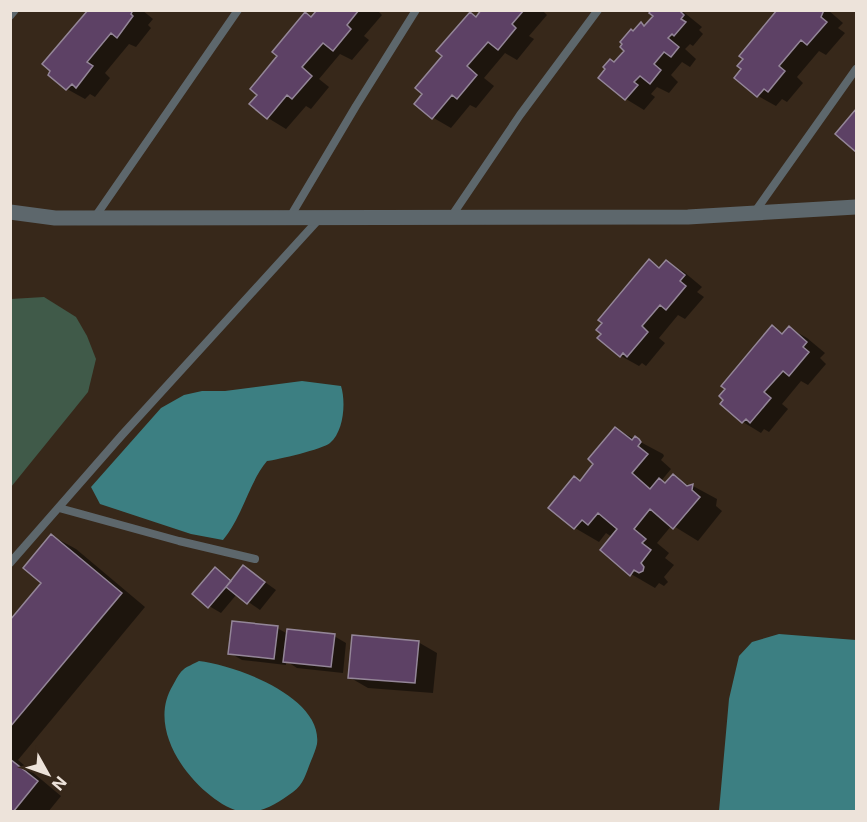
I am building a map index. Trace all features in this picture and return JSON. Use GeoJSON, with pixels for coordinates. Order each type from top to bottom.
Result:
{"type":"FeatureCollection","features":[{"type":"Feature","properties":{"kind":"street"},"geometry":{"type":"LineString","coordinates":[[11,212],[55,218],[688,217],[856,207]]}},
{"type":"Feature","properties":{"kind":"lane"},"geometry":{"type":"LineString","coordinates":[[10,16],[15,10]]}},
{"type":"Feature","properties":{"kind":"lane"},"geometry":{"type":"LineString","coordinates":[[95,217],[238,10]]}},
{"type":"Feature","properties":{"kind":"lane"},"geometry":{"type":"LineString","coordinates":[[290,217],[416,10]]}},
{"type":"Feature","properties":{"kind":"lane"},"geometry":{"type":"LineString","coordinates":[[451,217],[520,115],[598,10]]}},
{"type":"Feature","properties":{"kind":"lane"},"geometry":{"type":"LineString","coordinates":[[753,213],[856,69]]}},
{"type":"Feature","properties":{"kind":"lane"},"geometry":{"type":"LineString","coordinates":[[10,562],[320,217]]}},
{"type":"Feature","properties":{"kind":"lane"},"geometry":{"type":"LineString","coordinates":[[59,508],[255,559]]}},
{"type":"Feature","properties":{"kind":"green space"},"geometry":{"type":"Polygon","coordinates":[[[44,297],[76,317],[96,359],[88,392],[11,487],[11,299],[44,297]]]}},
{"type":"Feature","properties":{"kind":"water"},"geometry":{"type":"Polygon","coordinates":[[[302,381],[341,386],[343,416],[335,438],[326,445],[300,454],[267,461],[260,470],[236,521],[223,540],[191,534],[100,504],[91,487],[161,408],[184,395],[202,391],[225,391],[302,381]]]}},
{"type":"Feature","properties":{"kind":"water"},"geometry":{"type":"Polygon","coordinates":[[[779,634],[856,640],[856,811],[719,811],[729,699],[739,656],[752,642],[779,634]]]}},
{"type":"Feature","properties":{"kind":"water"},"geometry":{"type":"Polygon","coordinates":[[[199,661],[233,669],[274,686],[292,698],[306,712],[315,727],[317,744],[306,774],[297,789],[282,800],[258,811],[235,810],[222,804],[199,786],[179,761],[166,731],[164,715],[166,700],[180,673],[186,667],[199,661]]]}},
{"type":"Feature","properties":{"kind":"building"},"geometry":{"type":"Polygon","coordinates":[[[88,10],[133,10],[131,14],[133,16],[117,38],[111,33],[87,62],[93,66],[76,88],[72,84],[66,90],[48,75],[50,71],[42,64],[88,10]]]}},
{"type":"Feature","properties":{"kind":"building"},"geometry":{"type":"Polygon","coordinates":[[[317,10],[359,10],[347,25],[351,29],[333,51],[323,43],[302,67],[312,76],[292,99],[287,95],[267,119],[249,104],[257,95],[250,89],[277,56],[272,52],[305,12],[311,17],[317,10]]]}},
{"type":"Feature","properties":{"kind":"building"},"geometry":{"type":"Polygon","coordinates":[[[481,10],[524,10],[512,24],[516,28],[498,50],[488,42],[467,66],[477,75],[457,99],[452,95],[432,119],[414,104],[422,94],[415,88],[442,56],[436,51],[470,12],[476,17],[481,10]]]}},
{"type":"Feature","properties":{"kind":"building"},"geometry":{"type":"Polygon","coordinates":[[[651,10],[679,10],[684,15],[681,19],[686,22],[674,36],[672,34],[668,38],[679,47],[671,57],[664,52],[654,64],[661,70],[650,84],[640,76],[634,82],[638,85],[625,100],[598,78],[610,59],[614,62],[624,51],[620,47],[622,44],[620,42],[631,29],[633,31],[641,22],[644,26],[653,16],[649,13],[651,10]]]}},
{"type":"Feature","properties":{"kind":"building"},"geometry":{"type":"Polygon","coordinates":[[[777,10],[824,10],[821,17],[827,22],[807,45],[801,40],[779,66],[785,71],[768,92],[764,89],[757,97],[734,78],[741,69],[737,66],[743,59],[739,56],[777,10]]]}},
{"type":"Feature","properties":{"kind":"building"},"geometry":{"type":"Polygon","coordinates":[[[856,109],[856,152],[835,134],[856,109]]]}},
{"type":"Feature","properties":{"kind":"building"},"geometry":{"type":"Polygon","coordinates":[[[649,259],[659,268],[666,260],[685,275],[680,281],[686,286],[666,310],[660,305],[642,326],[648,332],[627,357],[623,353],[620,357],[597,338],[601,334],[596,330],[602,323],[598,320],[649,259]]]}},
{"type":"Feature","properties":{"kind":"building"},"geometry":{"type":"Polygon","coordinates":[[[772,325],[782,334],[789,326],[807,342],[803,347],[809,352],[789,376],[783,371],[764,392],[771,398],[750,423],[746,419],[742,423],[720,404],[723,400],[719,396],[725,389],[721,386],[772,325]]]}},
{"type":"Feature","properties":{"kind":"building"},"geometry":{"type":"Polygon","coordinates":[[[615,427],[632,440],[635,436],[639,439],[641,442],[638,446],[648,454],[632,473],[650,489],[659,478],[665,483],[673,474],[687,486],[693,484],[692,490],[700,497],[673,529],[650,509],[634,529],[646,539],[642,543],[651,550],[641,563],[644,567],[643,571],[639,573],[634,570],[630,576],[600,550],[617,529],[598,513],[588,525],[582,520],[574,529],[548,508],[574,476],[580,481],[593,464],[588,459],[615,427]]]}},
{"type":"Feature","properties":{"kind":"building"},"geometry":{"type":"Polygon","coordinates":[[[51,534],[122,593],[10,727],[10,620],[41,583],[23,568],[51,534]]]}},
{"type":"Feature","properties":{"kind":"building"},"geometry":{"type":"Polygon","coordinates":[[[243,565],[265,582],[247,604],[226,587],[243,565]]]}},
{"type":"Feature","properties":{"kind":"building"},"geometry":{"type":"Polygon","coordinates":[[[215,567],[231,581],[208,608],[192,594],[215,567]]]}},
{"type":"Feature","properties":{"kind":"building"},"geometry":{"type":"Polygon","coordinates":[[[232,621],[278,626],[274,659],[228,654],[232,621]]]}},
{"type":"Feature","properties":{"kind":"building"},"geometry":{"type":"Polygon","coordinates":[[[287,629],[335,634],[331,667],[283,662],[287,629]]]}},
{"type":"Feature","properties":{"kind":"building"},"geometry":{"type":"Polygon","coordinates":[[[352,635],[419,641],[415,683],[348,678],[352,635]]]}},
{"type":"Feature","properties":{"kind":"building"},"geometry":{"type":"Polygon","coordinates":[[[10,759],[38,781],[13,812],[10,812],[10,759]]]}}]}
